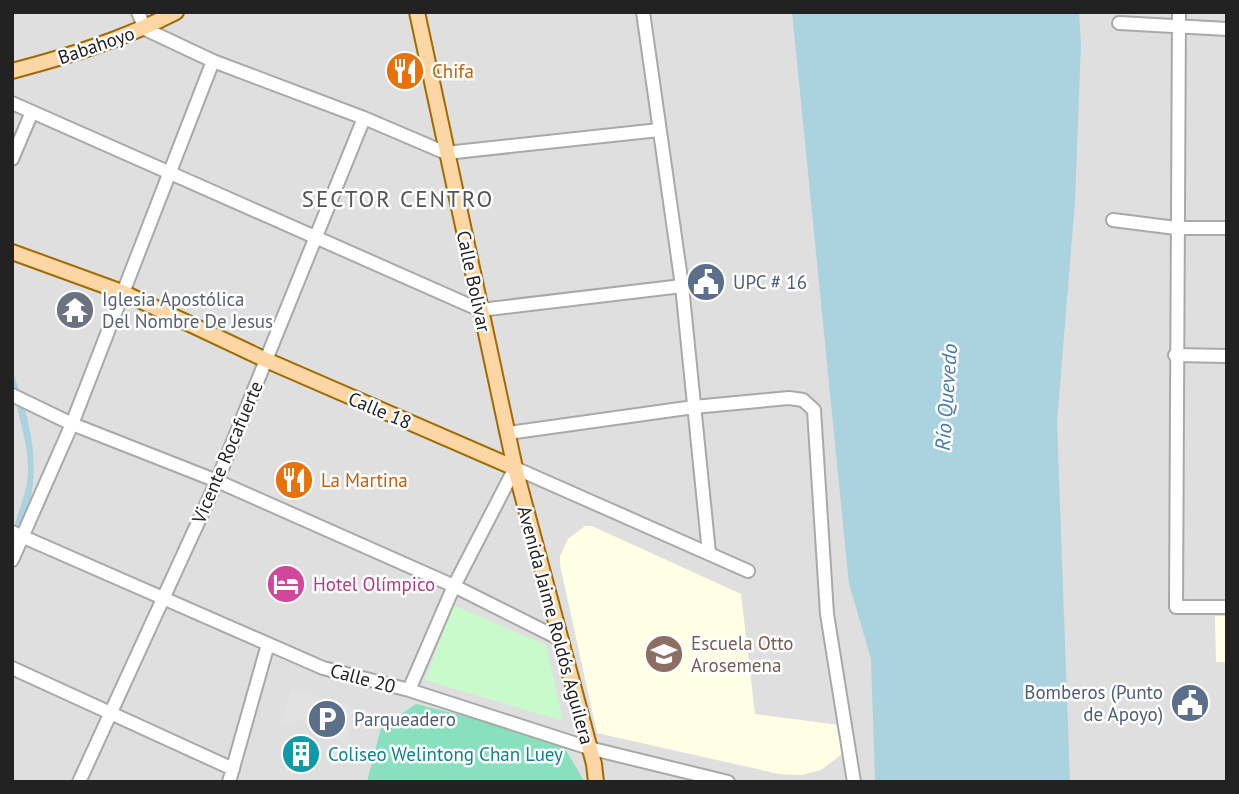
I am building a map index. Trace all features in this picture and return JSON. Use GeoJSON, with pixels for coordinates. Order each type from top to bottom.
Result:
{"type":"FeatureCollection","features":[{"type":"Feature","properties":{"kind":"main road","name":"Babahoyo"},"geometry":{"type":"LineString","coordinates":[[12,71],[72,55],[145,29],[176,12]]}},
{"type":"Feature","properties":{"kind":"main road","name":"Calle Bolivar"},"geometry":{"type":"LineString","coordinates":[[417,12],[515,468]]}},
{"type":"Feature","properties":{"kind":"main road","name":"Calle 18"},"geometry":{"type":"LineString","coordinates":[[12,252],[122,292],[266,360],[515,468]]}},
{"type":"Feature","properties":{"kind":"main road","name":"Avenida Jaime Roldós Aguilera"},"geometry":{"type":"LineString","coordinates":[[515,468],[562,640],[596,782]]}},
{"type":"Feature","properties":{"kind":"street"},"geometry":{"type":"LineString","coordinates":[[138,12],[145,29],[213,61],[364,118],[446,153],[659,130]]}},
{"type":"Feature","properties":{"kind":"street"},"geometry":{"type":"LineString","coordinates":[[643,12],[682,286],[709,553]]}},
{"type":"Feature","properties":{"kind":"street"},"geometry":{"type":"LineString","coordinates":[[1119,23],[1179,19],[1227,29]]}},
{"type":"Feature","properties":{"kind":"street"},"geometry":{"type":"LineString","coordinates":[[1179,19],[1175,607],[1227,607]]}},
{"type":"Feature","properties":{"kind":"street"},"geometry":{"type":"LineString","coordinates":[[12,560],[18,535],[72,424],[213,61]]}},
{"type":"Feature","properties":{"kind":"street"},"geometry":{"type":"LineString","coordinates":[[12,103],[480,310],[682,286]]}},
{"type":"Feature","properties":{"kind":"street"},"geometry":{"type":"LineString","coordinates":[[12,159],[32,112]]}},
{"type":"Feature","properties":{"kind":"street","name":"Vicente Rocafuerte"},"geometry":{"type":"LineString","coordinates":[[79,782],[217,481],[364,118]]}},
{"type":"Feature","properties":{"kind":"street"},"geometry":{"type":"LineString","coordinates":[[1114,220],[1176,228],[1227,228]]}},
{"type":"Feature","properties":{"kind":"street"},"geometry":{"type":"LineString","coordinates":[[1175,355],[1227,356]]}},
{"type":"Feature","properties":{"kind":"street"},"geometry":{"type":"LineString","coordinates":[[12,395],[72,424],[217,481],[454,586],[562,640]]}},
{"type":"Feature","properties":{"kind":"street"},"geometry":{"type":"LineString","coordinates":[[508,433],[694,407],[789,398],[803,400],[814,410],[827,614],[854,782]]}},
{"type":"Feature","properties":{"kind":"street"},"geometry":{"type":"LineString","coordinates":[[409,691],[454,586],[515,468]]}},
{"type":"Feature","properties":{"kind":"street","name":"Calle 18"},"geometry":{"type":"LineString","coordinates":[[515,468],[748,571]]}},
{"type":"Feature","properties":{"kind":"street","name":"Calle 20"},"geometry":{"type":"LineString","coordinates":[[18,535],[323,668],[409,691],[589,748],[728,782]]}},
{"type":"Feature","properties":{"kind":"street"},"geometry":{"type":"LineString","coordinates":[[12,668],[110,713],[231,775],[268,644]]}},
{"type":"Feature","properties":{"kind":"shaded area"},"geometry":{"type":"Polygon","coordinates":[[[12,12],[1227,12],[1227,782],[12,782],[12,12]]]}},
{"type":"Feature","properties":{"kind":"shaded area","name":"Escuela Otto Arosemena"},"geometry":{"type":"Polygon","coordinates":[[[585,526],[592,526],[741,594],[755,714],[839,725],[845,745],[841,755],[821,770],[802,775],[779,774],[597,733],[560,565],[560,556],[568,539],[585,526]]]}},
{"type":"Feature","properties":{"kind":"shaded area"},"geometry":{"type":"Polygon","coordinates":[[[1215,616],[1227,616],[1227,662],[1216,662],[1215,616]]]}},
{"type":"Feature","properties":{"kind":"shaded area","name":"Parqueadero"},"geometry":{"type":"Polygon","coordinates":[[[291,689],[356,707],[347,744],[319,728],[301,724],[303,721],[299,717],[293,724],[283,722],[291,689]]]}},
{"type":"Feature","properties":{"kind":"green space"},"geometry":{"type":"Polygon","coordinates":[[[453,605],[546,645],[563,721],[425,680],[453,605]]]}},
{"type":"Feature","properties":{"kind":"green space"},"geometry":{"type":"Polygon","coordinates":[[[416,704],[560,740],[583,779],[582,782],[367,782],[381,728],[416,704]]]}},
{"type":"Feature","properties":{"kind":"water","name":"Río Quevedo"},"geometry":{"type":"Polygon","coordinates":[[[792,12],[1079,12],[1081,44],[1075,202],[1057,422],[1070,782],[875,782],[871,659],[849,584],[792,12]]]}},
{"type":"Feature","properties":{"kind":"water"},"geometry":{"type":"Polygon","coordinates":[[[12,370],[28,421],[34,466],[29,511],[12,562],[12,535],[24,496],[28,459],[12,370]]]}},
{"type":"Feature","properties":{"kind":"place","name":"Chifa"},"geometry":{"type":"Point","coordinates":[405,71]}},
{"type":"Feature","properties":{"kind":"place","name":"UPC # 16"},"geometry":{"type":"Point","coordinates":[706,282]}},
{"type":"Feature","properties":{"kind":"place","name":"Iglesia Apostólica Del Nombre De Jesus"},"geometry":{"type":"Point","coordinates":[75,310]}},
{"type":"Feature","properties":{"kind":"place","name":"La Martina"},"geometry":{"type":"Point","coordinates":[294,480]}},
{"type":"Feature","properties":{"kind":"place","name":"Hotel Olímpico"},"geometry":{"type":"Point","coordinates":[286,584]}},
{"type":"Feature","properties":{"kind":"place","name":"Escuela Otto Arosemena"},"geometry":{"type":"Point","coordinates":[664,654]}},
{"type":"Feature","properties":{"kind":"place","name":"Bomberos (Punto de Apoyo)"},"geometry":{"type":"Point","coordinates":[1190,703]}},
{"type":"Feature","properties":{"kind":"place","name":"Parqueadero"},"geometry":{"type":"Point","coordinates":[327,719]}},
{"type":"Feature","properties":{"kind":"place","name":"Coliseo Welintong Chan Luey"},"geometry":{"type":"Point","coordinates":[301,754]}},
{"type":"Feature","properties":{"kind":"district","name":"SECTOR CENTRO"},"geometry":{"type":"Point","coordinates":[398,198]}}]}
